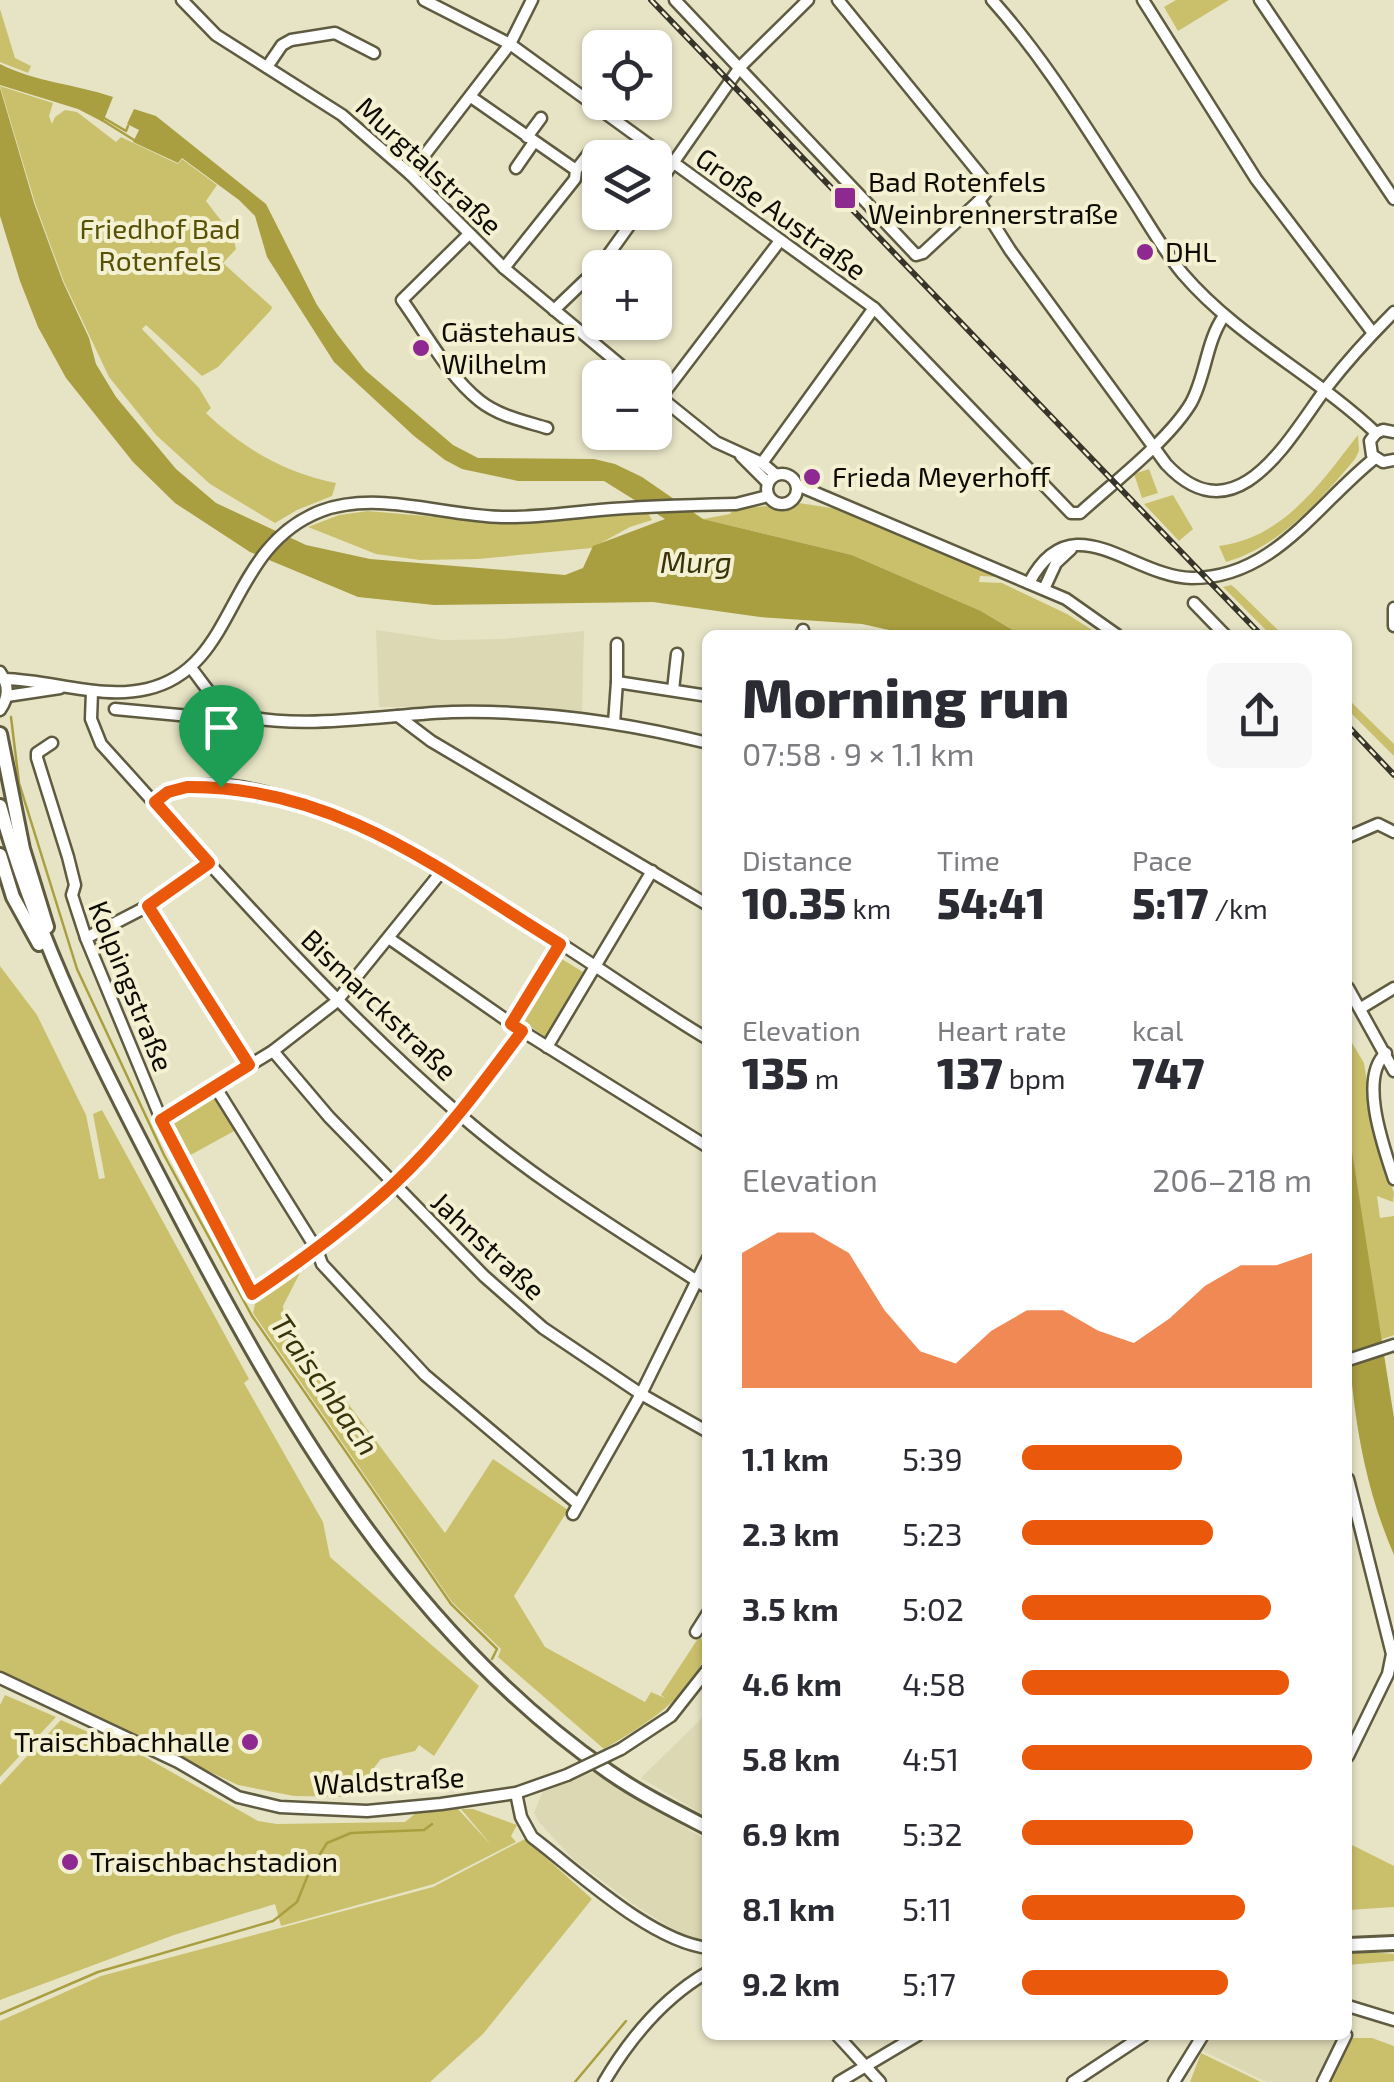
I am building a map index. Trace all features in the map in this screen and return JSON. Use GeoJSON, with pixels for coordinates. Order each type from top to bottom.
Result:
{"type":"FeatureCollection","features":[{"type":"Feature","properties":{"kind":"main road"},"geometry":{"type":"LineString","coordinates":[[0,734],[23,849],[49,933],[53,964]]}},
{"type":"Feature","properties":{"kind":"main road"},"geometry":{"type":"LineString","coordinates":[[0,806],[53,964],[118,1100],[240,1333],[305,1440],[407,1582],[453,1636],[546,1725],[612,1774],[702,1825]]}},
{"type":"Feature","properties":{"kind":"main road"},"geometry":{"type":"LineString","coordinates":[[0,856],[13,896],[53,964]]}},
{"type":"Feature","properties":{"kind":"main road"},"geometry":{"type":"LineString","coordinates":[[1352,1945],[1394,1942]]}},
{"type":"Feature","properties":{"kind":"street","name":"Murgtalstraße"},"geometry":{"type":"LineString","coordinates":[[182,0],[216,35],[342,114],[410,174],[504,268],[614,360]]}},
{"type":"Feature","properties":{"kind":"street","name":"Große Austraße"},"geometry":{"type":"LineString","coordinates":[[424,0],[510,44],[641,140]]}},
{"type":"Feature","properties":{"kind":"street"},"geometry":{"type":"LineString","coordinates":[[410,174],[510,44],[532,0]]}},
{"type":"Feature","properties":{"kind":"street"},"geometry":{"type":"LineString","coordinates":[[675,0],[916,255],[980,201],[987,191],[984,178],[838,0]]}},
{"type":"Feature","properties":{"kind":"street"},"geometry":{"type":"LineString","coordinates":[[672,163],[740,68],[808,0]]}},
{"type":"Feature","properties":{"kind":"street"},"geometry":{"type":"LineString","coordinates":[[992,0],[1038,54],[1179,269],[1224,316],[1376,433]]}},
{"type":"Feature","properties":{"kind":"street"},"geometry":{"type":"LineString","coordinates":[[1143,0],[1256,180],[1373,333]]}},
{"type":"Feature","properties":{"kind":"street"},"geometry":{"type":"LineString","coordinates":[[1260,0],[1394,200]]}},
{"type":"Feature","properties":{"kind":"street"},"geometry":{"type":"LineString","coordinates":[[267,67],[282,44],[335,33],[374,54]]}},
{"type":"Feature","properties":{"kind":"street"},"geometry":{"type":"LineString","coordinates":[[471,98],[576,170]]}},
{"type":"Feature","properties":{"kind":"street"},"geometry":{"type":"LineString","coordinates":[[516,168],[541,118]]}},
{"type":"Feature","properties":{"kind":"street"},"geometry":{"type":"LineString","coordinates":[[504,268],[575,178],[582,162]]}},
{"type":"Feature","properties":{"kind":"street","name":"Große Austraße"},"geometry":{"type":"LineString","coordinates":[[672,163],[874,308],[1072,513],[1080,513],[1152,446]]}},
{"type":"Feature","properties":{"kind":"street"},"geometry":{"type":"LineString","coordinates":[[980,201],[1152,446],[1171,469],[1188,481],[1211,489],[1239,486],[1257,478],[1325,390],[1394,312]]}},
{"type":"Feature","properties":{"kind":"street"},"geometry":{"type":"LineString","coordinates":[[554,310],[602,265],[627,230]]}},
{"type":"Feature","properties":{"kind":"street"},"geometry":{"type":"LineString","coordinates":[[468,234],[402,300],[462,383],[481,402],[502,414],[546,428]]}},
{"type":"Feature","properties":{"kind":"street"},"geometry":{"type":"LineString","coordinates":[[672,377],[778,242]]}},
{"type":"Feature","properties":{"kind":"street"},"geometry":{"type":"LineString","coordinates":[[762,463],[874,308]]}},
{"type":"Feature","properties":{"kind":"street"},"geometry":{"type":"LineString","coordinates":[[1152,446],[1180,420],[1192,400],[1216,328],[1224,316]]}},
{"type":"Feature","properties":{"kind":"street"},"geometry":{"type":"LineString","coordinates":[[672,406],[716,442],[762,463]]}},
{"type":"Feature","properties":{"kind":"street"},"geometry":{"type":"LineString","coordinates":[[1394,432],[1376,433],[1369,446],[1382,462],[1394,460]]}},
{"type":"Feature","properties":{"kind":"street"},"geometry":{"type":"LineString","coordinates":[[740,456],[771,485]]}},
{"type":"Feature","properties":{"kind":"street"},"geometry":{"type":"LineString","coordinates":[[1028,582],[1046,556],[1074,547],[1109,550],[1175,576],[1212,576],[1236,570],[1285,543],[1375,458]]}},
{"type":"Feature","properties":{"kind":"street"},"geometry":{"type":"LineString","coordinates":[[762,463],[782,505],[794,498],[827,500]]}},
{"type":"Feature","properties":{"kind":"street"},"geometry":{"type":"LineString","coordinates":[[6,696],[33,690],[146,690],[191,668],[212,642],[244,580],[282,533],[310,516],[347,504],[502,517],[745,503],[789,476],[797,485],[827,500],[880,518],[1044,589],[1087,611],[1111,630]]}},
{"type":"Feature","properties":{"kind":"street"},"geometry":{"type":"LineString","coordinates":[[794,498],[797,485]]}},
{"type":"Feature","properties":{"kind":"street"},"geometry":{"type":"LineString","coordinates":[[1044,589],[1056,563],[1074,547]]}},
{"type":"Feature","properties":{"kind":"street"},"geometry":{"type":"LineString","coordinates":[[1194,603],[1220,630]]}},
{"type":"Feature","properties":{"kind":"street"},"geometry":{"type":"LineString","coordinates":[[1394,608],[1394,626]]}},
{"type":"Feature","properties":{"kind":"street"},"geometry":{"type":"LineString","coordinates":[[614,723],[617,644]]}},
{"type":"Feature","properties":{"kind":"street"},"geometry":{"type":"LineString","coordinates":[[674,690],[677,654]]}},
{"type":"Feature","properties":{"kind":"street"},"geometry":{"type":"LineString","coordinates":[[191,668],[224,714],[221,787]]}},
{"type":"Feature","properties":{"kind":"street"},"geometry":{"type":"LineString","coordinates":[[0,710],[6,696],[2,676],[87,690]]}},
{"type":"Feature","properties":{"kind":"street"},"geometry":{"type":"LineString","coordinates":[[617,682],[702,695]]}},
{"type":"Feature","properties":{"kind":"street","name":"Bismarckstraße"},"geometry":{"type":"LineString","coordinates":[[87,690],[94,732],[336,1002],[520,1164],[702,1284]]}},
{"type":"Feature","properties":{"kind":"street"},"geometry":{"type":"LineString","coordinates":[[115,710],[288,720],[452,712],[525,713],[614,723],[702,742]]}},
{"type":"Feature","properties":{"kind":"street"},"geometry":{"type":"LineString","coordinates":[[391,716],[702,901]]}},
{"type":"Feature","properties":{"kind":"street","name":"Kolpingstraße"},"geometry":{"type":"LineString","coordinates":[[52,743],[37,753],[37,758],[68,857],[75,885],[72,895],[86,938],[161,1120],[252,1294],[317,1250]]}},
{"type":"Feature","properties":{"kind":"street"},"geometry":{"type":"LineString","coordinates":[[155,802],[168,792],[187,787],[221,787],[296,800],[358,825],[442,871],[702,1035]]}},
{"type":"Feature","properties":{"kind":"street"},"geometry":{"type":"LineString","coordinates":[[1352,834],[1378,824],[1394,832]]}},
{"type":"Feature","properties":{"kind":"street"},"geometry":{"type":"LineString","coordinates":[[86,938],[148,906],[209,863]]}},
{"type":"Feature","properties":{"kind":"street"},"geometry":{"type":"LineString","coordinates":[[161,1120],[273,1051],[336,1002],[442,871]]}},
{"type":"Feature","properties":{"kind":"street"},"geometry":{"type":"LineString","coordinates":[[547,1048],[652,872]]}},
{"type":"Feature","properties":{"kind":"street"},"geometry":{"type":"LineString","coordinates":[[148,906],[249,1065]]}},
{"type":"Feature","properties":{"kind":"street"},"geometry":{"type":"LineString","coordinates":[[390,939],[547,1048],[702,1144]]}},
{"type":"Feature","properties":{"kind":"street"},"geometry":{"type":"LineString","coordinates":[[511,1024],[560,944]]}},
{"type":"Feature","properties":{"kind":"street"},"geometry":{"type":"LineString","coordinates":[[1361,1008],[1394,988]]}},
{"type":"Feature","properties":{"kind":"street"},"geometry":{"type":"LineString","coordinates":[[1352,994],[1394,1071]]}},
{"type":"Feature","properties":{"kind":"street"},"geometry":{"type":"LineString","coordinates":[[317,1250],[394,1185],[460,1114],[522,1031]]}},
{"type":"Feature","properties":{"kind":"street","name":"Jahnstraße"},"geometry":{"type":"LineString","coordinates":[[273,1051],[329,1117],[484,1276],[544,1328],[640,1394],[702,1429]]}},
{"type":"Feature","properties":{"kind":"street"},"geometry":{"type":"LineString","coordinates":[[1386,1053],[1373,1072],[1374,1096],[1381,1138],[1394,1178]]}},
{"type":"Feature","properties":{"kind":"street"},"geometry":{"type":"LineString","coordinates":[[216,1088],[333,1278],[425,1374],[575,1510],[640,1394],[702,1269]]}},
{"type":"Feature","properties":{"kind":"street"},"geometry":{"type":"LineString","coordinates":[[1352,1359],[1394,1345]]}},
{"type":"Feature","properties":{"kind":"street"},"geometry":{"type":"LineString","coordinates":[[1352,1494],[1392,1654],[1391,1677],[1352,1749]]}},
{"type":"Feature","properties":{"kind":"street"},"geometry":{"type":"LineString","coordinates":[[696,1632],[702,1622]]}},
{"type":"Feature","properties":{"kind":"street","name":"Waldstraße"},"geometry":{"type":"LineString","coordinates":[[0,1678],[178,1762],[238,1797],[280,1807],[366,1810],[516,1793],[567,1775],[621,1749],[671,1716],[702,1677]]}},
{"type":"Feature","properties":{"kind":"street"},"geometry":{"type":"LineString","coordinates":[[516,1793],[521,1817],[532,1837],[649,1926],[680,1942],[702,1947]]}},
{"type":"Feature","properties":{"kind":"street"},"geometry":{"type":"LineString","coordinates":[[604,2082],[637,2032],[665,2003],[702,1976]]}},
{"type":"Feature","properties":{"kind":"street"},"geometry":{"type":"LineString","coordinates":[[1352,2007],[1394,2020]]}},
{"type":"Feature","properties":{"kind":"street"},"geometry":{"type":"LineString","coordinates":[[842,2040],[880,2082]]}},
{"type":"Feature","properties":{"kind":"street"},"geometry":{"type":"LineString","coordinates":[[839,2082],[910,2040]]}},
{"type":"Feature","properties":{"kind":"street"},"geometry":{"type":"LineString","coordinates":[[1073,2082],[1136,2040]]}},
{"type":"Feature","properties":{"kind":"street"},"geometry":{"type":"LineString","coordinates":[[1174,2082],[1200,2040]]}},
{"type":"Feature","properties":{"kind":"street"},"geometry":{"type":"LineString","coordinates":[[1323,2082],[1344,2040]]}},
{"type":"Feature","properties":{"kind":"shaded area"},"geometry":{"type":"Polygon","coordinates":[[[376,630],[443,640],[584,631],[582,712],[525,707],[379,707],[376,630]]]}},
{"type":"Feature","properties":{"kind":"shaded area"},"geometry":{"type":"Polygon","coordinates":[[[702,1718],[702,1814],[641,1778],[702,1718]]]}},
{"type":"Feature","properties":{"kind":"shaded area"},"geometry":{"type":"Polygon","coordinates":[[[596,1771],[702,1838],[702,1940],[669,1927],[573,1859],[534,1813],[543,1791],[596,1771]]]}},
{"type":"Feature","properties":{"kind":"shaded area"},"geometry":{"type":"Polygon","coordinates":[[[1206,2040],[1339,2040],[1317,2082],[1266,2082],[1201,2050],[1206,2040]]]}},
{"type":"Feature","properties":{"kind":"green space"},"geometry":{"type":"Polygon","coordinates":[[[1176,0],[1229,0],[1178,31],[1164,7],[1176,0]]]}},
{"type":"Feature","properties":{"kind":"green space"},"geometry":{"type":"Polygon","coordinates":[[[0,9],[15,58],[31,66],[28,73],[0,62],[0,9]]]}},
{"type":"Feature","properties":{"kind":"green space","name":"Friedhof Bad Rotenfels"},"geometry":{"type":"Polygon","coordinates":[[[0,86],[53,103],[49,116],[52,124],[65,110],[77,112],[116,142],[121,137],[178,164],[182,159],[217,185],[206,201],[233,236],[236,249],[223,263],[271,310],[218,367],[202,376],[146,325],[142,329],[199,388],[211,408],[206,413],[251,449],[282,466],[336,483],[332,496],[275,523],[210,484],[156,435],[109,377],[64,282],[35,203],[0,86]]]}},
{"type":"Feature","properties":{"kind":"green space"},"geometry":{"type":"Polygon","coordinates":[[[1358,435],[1355,459],[1313,506],[1264,545],[1226,562],[1219,546],[1242,541],[1282,520],[1315,489],[1358,435]]]}},
{"type":"Feature","properties":{"kind":"green space"},"geometry":{"type":"Polygon","coordinates":[[[1149,469],[1158,493],[1142,498],[1134,474],[1149,469]]]}},
{"type":"Feature","properties":{"kind":"green space"},"geometry":{"type":"Polygon","coordinates":[[[1173,495],[1193,529],[1179,541],[1144,504],[1173,495]]]}},
{"type":"Feature","properties":{"kind":"green space"},"geometry":{"type":"Polygon","coordinates":[[[799,503],[850,511],[1000,577],[980,576],[979,582],[1002,583],[1092,630],[1013,630],[981,611],[852,555],[703,519],[730,514],[733,509],[766,506],[781,511],[799,503]]]}},
{"type":"Feature","properties":{"kind":"green space"},"geometry":{"type":"Polygon","coordinates":[[[368,511],[494,522],[648,513],[652,520],[592,548],[478,559],[420,560],[376,554],[308,527],[339,515],[368,511]]]}},
{"type":"Feature","properties":{"kind":"green space"},"geometry":{"type":"Polygon","coordinates":[[[1231,585],[1278,630],[1266,630],[1223,587],[1231,585]]]}},
{"type":"Feature","properties":{"kind":"green space"},"geometry":{"type":"Polygon","coordinates":[[[1352,703],[1394,744],[1394,756],[1352,714],[1352,703]]]}},
{"type":"Feature","properties":{"kind":"green space"},"geometry":{"type":"Polygon","coordinates":[[[560,958],[583,972],[547,1038],[521,1020],[560,958]]]}},
{"type":"Feature","properties":{"kind":"green space"},"geometry":{"type":"Polygon","coordinates":[[[0,966],[37,1015],[86,1115],[99,1179],[105,1178],[93,1114],[102,1110],[249,1379],[244,1383],[323,1522],[330,1557],[479,1686],[434,1756],[419,1745],[415,1751],[381,1759],[351,1797],[294,1796],[238,1785],[0,1674],[0,966]]]}},
{"type":"Feature","properties":{"kind":"green space"},"geometry":{"type":"Polygon","coordinates":[[[1352,1043],[1364,1063],[1377,1148],[1394,1193],[1393,1202],[1377,1196],[1380,1218],[1394,1216],[1394,1335],[1380,1340],[1352,1153],[1352,1043]]]}},
{"type":"Feature","properties":{"kind":"green space"},"geometry":{"type":"Polygon","coordinates":[[[215,1096],[236,1130],[185,1158],[167,1123],[215,1096]]]}},
{"type":"Feature","properties":{"kind":"green space"},"geometry":{"type":"Polygon","coordinates":[[[300,1265],[303,1267],[283,1306],[284,1318],[445,1533],[493,1459],[568,1510],[514,1596],[545,1647],[645,1702],[651,1692],[665,1698],[661,1695],[699,1637],[702,1660],[685,1689],[654,1717],[604,1749],[498,1657],[501,1649],[452,1602],[253,1313],[257,1294],[300,1265]]]}},
{"type":"Feature","properties":{"kind":"green space"},"geometry":{"type":"Polygon","coordinates":[[[5,1695],[56,1717],[0,1777],[0,1705],[5,1695]]]}},
{"type":"Feature","properties":{"kind":"green space"},"geometry":{"type":"Polygon","coordinates":[[[61,1720],[145,1757],[258,1821],[405,1822],[416,1813],[458,1809],[492,1846],[461,1809],[473,1809],[517,1825],[511,1836],[516,1842],[434,1884],[281,1926],[275,1904],[174,1935],[0,2000],[0,1785],[61,1720]]]}},
{"type":"Feature","properties":{"kind":"green space"},"geometry":{"type":"Polygon","coordinates":[[[525,1839],[592,1899],[483,2034],[430,2082],[0,2082],[0,2021],[101,1976],[433,1887],[525,1839]]]}},
{"type":"Feature","properties":{"kind":"green space"},"geometry":{"type":"Polygon","coordinates":[[[1352,1845],[1394,1866],[1394,1907],[1352,1910],[1352,1845]]]}},
{"type":"Feature","properties":{"kind":"green space"},"geometry":{"type":"Polygon","coordinates":[[[1352,1954],[1394,1954],[1394,1961],[1352,1965],[1352,1954]]]}},
{"type":"Feature","properties":{"kind":"green space"},"geometry":{"type":"Polygon","coordinates":[[[1372,2038],[1394,2046],[1394,2082],[1327,2082],[1352,2040],[1372,2038]]]}},
{"type":"Feature","properties":{"kind":"green space"},"geometry":{"type":"Polygon","coordinates":[[[1201,2053],[1261,2082],[1190,2082],[1201,2053]]]}},
{"type":"Feature","properties":{"kind":"water"},"geometry":{"type":"Polygon","coordinates":[[[0,64],[113,97],[103,122],[78,109],[0,85],[0,64]]]}},
{"type":"Feature","properties":{"kind":"water","name":"Murg"},"geometry":{"type":"Polygon","coordinates":[[[0,88],[34,203],[63,282],[89,338],[96,364],[116,397],[176,469],[216,503],[306,545],[370,559],[565,575],[583,568],[593,546],[665,519],[604,481],[518,481],[462,469],[445,460],[334,362],[267,257],[255,216],[182,158],[178,163],[133,142],[139,130],[127,124],[134,109],[156,116],[266,204],[317,305],[337,334],[365,370],[453,445],[478,458],[594,459],[615,464],[642,477],[703,519],[852,555],[981,611],[1013,630],[889,630],[653,602],[434,605],[358,597],[250,552],[175,503],[133,462],[66,378],[38,327],[0,216],[0,88]]]}},
{"type":"Feature","properties":{"kind":"water"},"geometry":{"type":"Polygon","coordinates":[[[1352,1151],[1394,1418],[1394,1555],[1375,1503],[1354,1397],[1352,1151]]]}},
{"type":"Feature","properties":{"kind":"waterway"},"geometry":{"type":"LineString","coordinates":[[104,118],[126,131],[128,126]]}},
{"type":"Feature","properties":{"kind":"waterway"},"geometry":{"type":"LineString","coordinates":[[102,120],[134,140]]}},
{"type":"Feature","properties":{"kind":"waterway","name":"Traischbach"},"geometry":{"type":"LineString","coordinates":[[11,717],[19,783],[77,969],[164,1155],[252,1316],[451,1604],[497,1649],[492,1659]]}},
{"type":"Feature","properties":{"kind":"waterway","name":"Traischbach"},"geometry":{"type":"LineString","coordinates":[[0,2014],[98,1972],[273,1921],[297,1902],[327,1843],[351,1833],[424,1830],[432,1824]]}},
{"type":"Feature","properties":{"kind":"waterway"},"geometry":{"type":"LineString","coordinates":[[575,2082],[626,2021]]}},
{"type":"Feature","properties":{"kind":"railway"},"geometry":{"type":"LineString","coordinates":[[651,0],[1256,630]]}},
{"type":"Feature","properties":{"kind":"railway"},"geometry":{"type":"LineString","coordinates":[[1352,730],[1394,775]]}},
{"type":"Feature","properties":{"kind":"place","name":"Bad Rotenfels Weinbrennerstraße"},"geometry":{"type":"Point","coordinates":[845,198]}},
{"type":"Feature","properties":{"kind":"place","name":"DHL"},"geometry":{"type":"Point","coordinates":[1145,252]}},
{"type":"Feature","properties":{"kind":"place","name":"Gästehaus Wilhelm"},"geometry":{"type":"Point","coordinates":[421,348]}},
{"type":"Feature","properties":{"kind":"place","name":"Frieda Meyerhoff"},"geometry":{"type":"Point","coordinates":[812,477]}},
{"type":"Feature","properties":{"kind":"place","name":"Traischbachhalle"},"geometry":{"type":"Point","coordinates":[250,1742]}},
{"type":"Feature","properties":{"kind":"place","name":"Traischbachstadion"},"geometry":{"type":"Point","coordinates":[70,1862]}},
{"type":"Feature","properties":{"kind":"route"},"geometry":{"type":"LineString","coordinates":[[187,787],[221,787],[296,800],[344,818],[402,847],[560,944],[511,1024],[522,1031],[460,1114],[394,1185],[317,1250],[252,1294],[161,1120],[249,1065],[148,906],[209,863],[155,802],[168,792],[187,787]]}}]}
